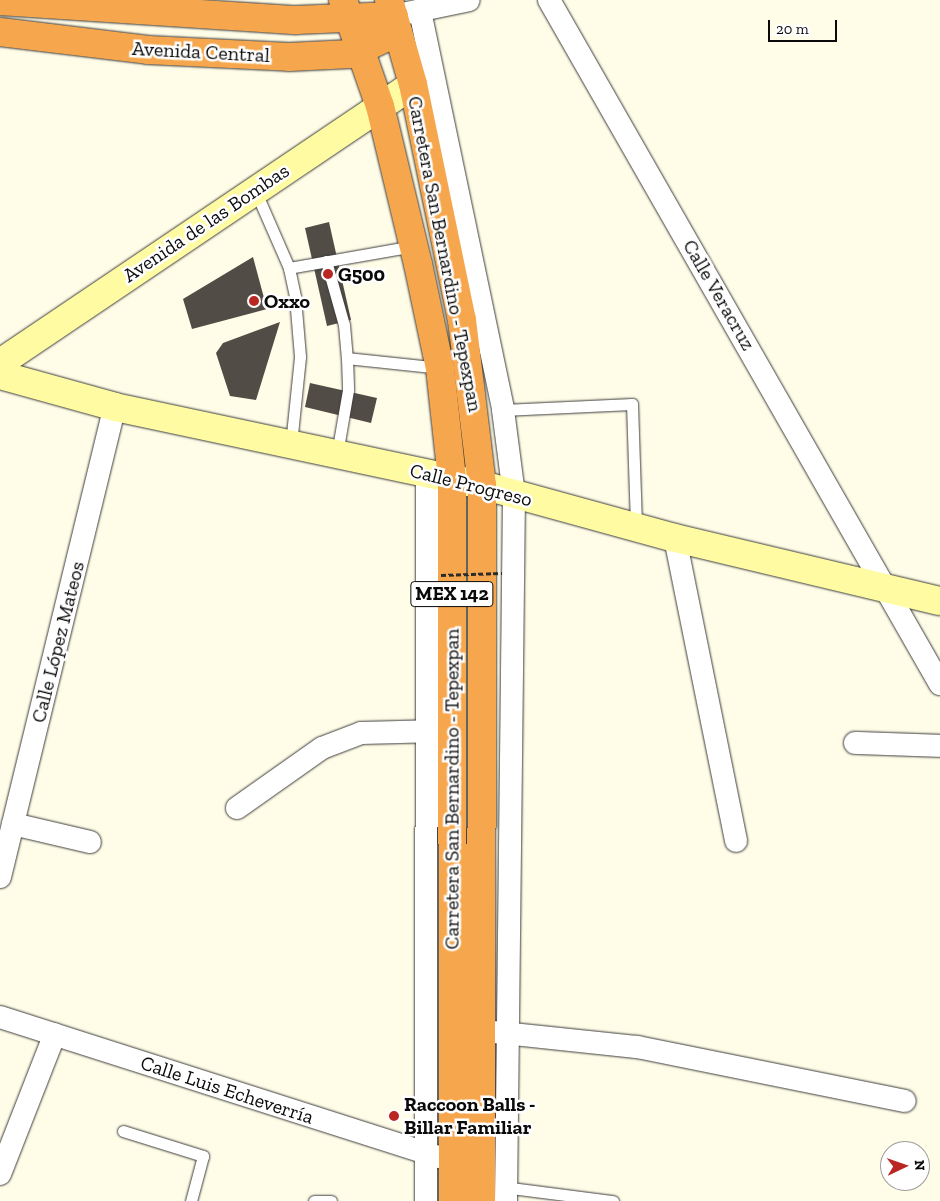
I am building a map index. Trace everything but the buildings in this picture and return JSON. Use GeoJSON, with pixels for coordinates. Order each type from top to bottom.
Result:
{"type":"FeatureCollection","features":[{"type":"Feature","properties":{"kind":"highway","name":"Avenida Central"},"geometry":{"type":"LineString","coordinates":[[0,0],[347,10],[394,16]]}},
{"type":"Feature","properties":{"kind":"highway","name":"Carretera San Bernardino - Tepexpan"},"geometry":{"type":"LineString","coordinates":[[347,10],[380,106],[414,246],[440,368],[440,476],[452,731],[453,1201]]}},
{"type":"Feature","properties":{"kind":"highway","name":"Avenida Central"},"geometry":{"type":"LineString","coordinates":[[0,32],[158,51],[289,56],[362,51],[394,16]]}},
{"type":"Feature","properties":{"kind":"highway","name":"Carretera San Bernardino - Tepexpan"},"geometry":{"type":"LineString","coordinates":[[394,16],[413,84],[462,320],[482,485],[482,1030],[494,1194]]}},
{"type":"Feature","properties":{"kind":"street"},"geometry":{"type":"LineString","coordinates":[[394,16],[425,12],[469,0]]}},
{"type":"Feature","properties":{"kind":"street","name":"Calle Veracruz"},"geometry":{"type":"LineString","coordinates":[[549,0],[889,590],[940,684]]}},
{"type":"Feature","properties":{"kind":"street"},"geometry":{"type":"LineString","coordinates":[[425,12],[503,410],[514,495],[509,1034],[494,1194]]}},
{"type":"Feature","properties":{"kind":"street","name":"Avenida de las Bombas"},"geometry":{"type":"LineString","coordinates":[[0,363],[413,84]]}},
{"type":"Feature","properties":{"kind":"street","name":"Calle Progreso"},"geometry":{"type":"LineString","coordinates":[[0,375],[115,407],[482,485],[674,538],[940,601]]}},
{"type":"Feature","properties":{"kind":"street","name":"Calle López Mateos"},"geometry":{"type":"LineString","coordinates":[[0,878],[115,407]]}},
{"type":"Feature","properties":{"kind":"street"},"geometry":{"type":"LineString","coordinates":[[426,1201],[425,732],[440,476]]}},
{"type":"Feature","properties":{"kind":"street"},"geometry":{"type":"LineString","coordinates":[[674,538],[736,841]]}},
{"type":"Feature","properties":{"kind":"street"},"geometry":{"type":"LineString","coordinates":[[237,808],[322,748],[361,733],[452,731]]}},
{"type":"Feature","properties":{"kind":"street"},"geometry":{"type":"LineString","coordinates":[[855,743],[940,746]]}},
{"type":"Feature","properties":{"kind":"street"},"geometry":{"type":"LineString","coordinates":[[13,824],[90,842]]}},
{"type":"Feature","properties":{"kind":"street","name":"Calle Luis Echeverría"},"geometry":{"type":"LineString","coordinates":[[0,1017],[454,1162]]}},
{"type":"Feature","properties":{"kind":"street"},"geometry":{"type":"LineString","coordinates":[[482,1030],[637,1047],[905,1101]]}},
{"type":"Feature","properties":{"kind":"street"},"geometry":{"type":"LineString","coordinates":[[0,1174],[55,1034]]}},
{"type":"Feature","properties":{"kind":"lane"},"geometry":{"type":"LineString","coordinates":[[255,190],[289,268],[300,357],[291,444]]}},
{"type":"Feature","properties":{"kind":"lane"},"geometry":{"type":"LineString","coordinates":[[289,268],[414,246]]}},
{"type":"Feature","properties":{"kind":"lane"},"geometry":{"type":"LineString","coordinates":[[326,262],[340,309],[347,358],[348,390],[337,454]]}},
{"type":"Feature","properties":{"kind":"lane"},"geometry":{"type":"LineString","coordinates":[[347,358],[440,368]]}},
{"type":"Feature","properties":{"kind":"lane"},"geometry":{"type":"LineString","coordinates":[[503,410],[632,404],[636,527]]}},
{"type":"Feature","properties":{"kind":"lane"},"geometry":{"type":"LineString","coordinates":[[123,1131],[203,1156],[191,1201]]}},
{"type":"Feature","properties":{"kind":"lane"},"geometry":{"type":"LineString","coordinates":[[494,1194],[613,1201]]}},
{"type":"Feature","properties":{"kind":"lane"},"geometry":{"type":"LineString","coordinates":[[314,1201],[331,1201]]}},
{"type":"Feature","properties":{"kind":"path"},"geometry":{"type":"LineString","coordinates":[[441,575],[502,573]]}},
{"type":"Feature","properties":{"kind":"place","name":"G500"},"geometry":{"type":"Point","coordinates":[328,274]}},
{"type":"Feature","properties":{"kind":"place","name":"Oxxo"},"geometry":{"type":"Point","coordinates":[254,301]}},
{"type":"Feature","properties":{"kind":"place","name":"Raccoon Balls - Billar Familiar"},"geometry":{"type":"Point","coordinates":[394,1116]}}]}
